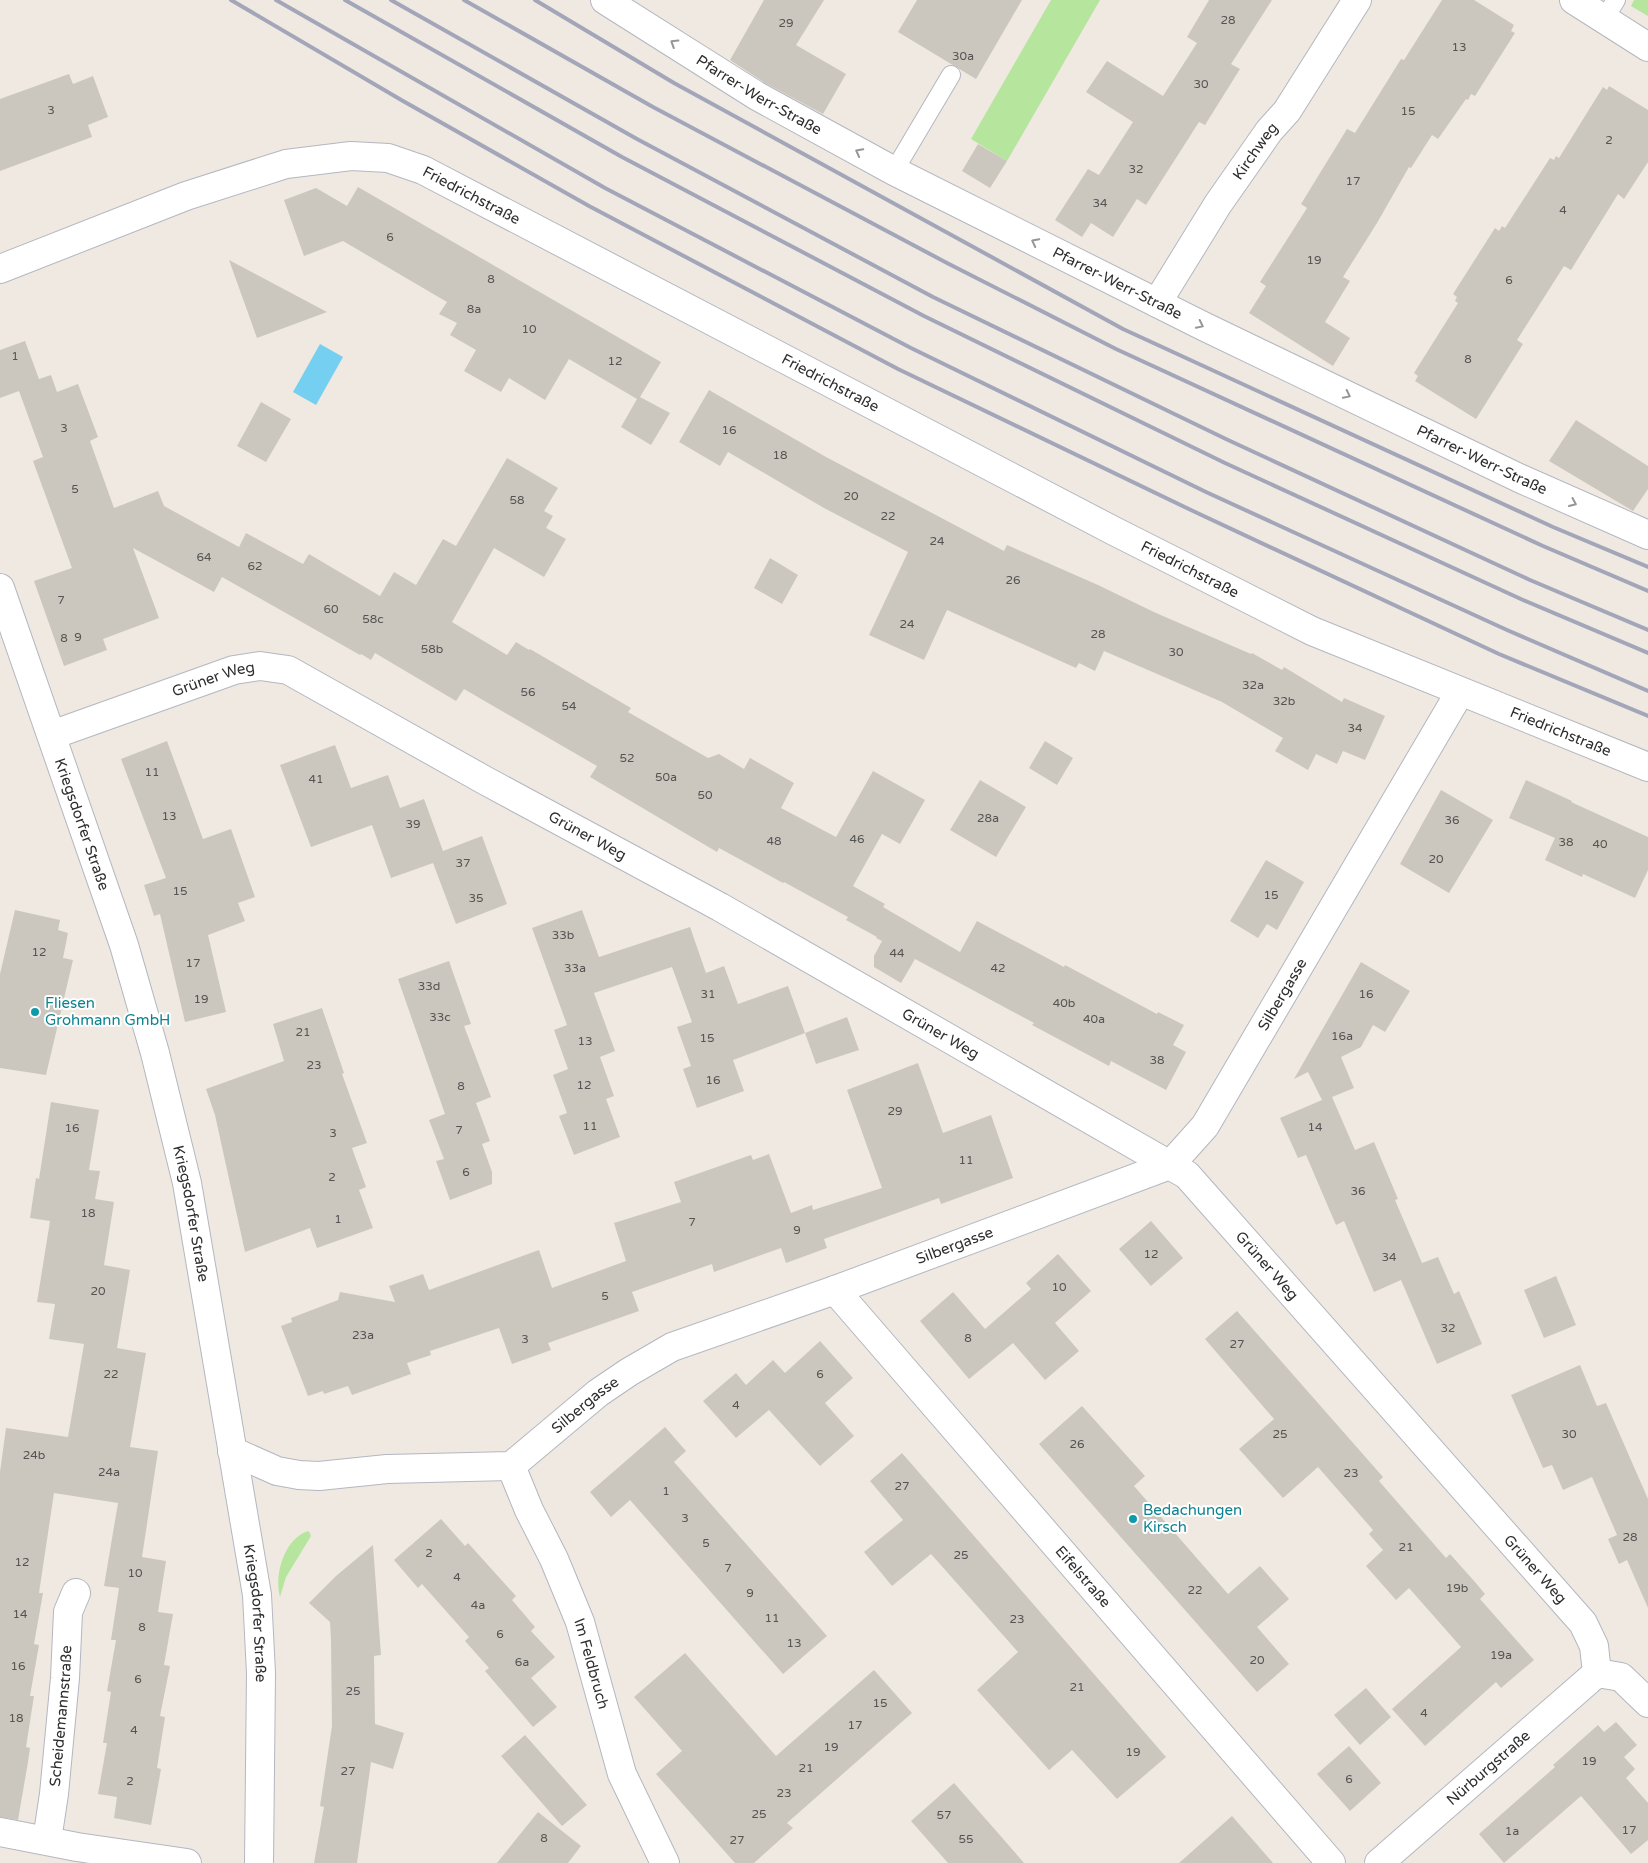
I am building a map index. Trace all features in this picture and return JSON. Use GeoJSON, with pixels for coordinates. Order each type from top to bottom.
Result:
{"type":"FeatureCollection","features":[{"type":"Feature","properties":{"kind":"street","name":"Pfarrer-Werr-Straße"},"geometry":{"type":"LineString","coordinates":[[605,0],[640,9],[757,96],[894,170],[1157,304],[1519,478],[1648,535]]}},
{"type":"Feature","properties":{"kind":"street","name":"Kirchweg"},"geometry":{"type":"LineString","coordinates":[[1157,304],[1218,204],[1269,131],[1287,111],[1356,0]]}},
{"type":"Feature","properties":{"kind":"street"},"geometry":{"type":"LineString","coordinates":[[1574,0],[1610,9],[1648,47]]}},
{"type":"Feature","properties":{"kind":"street","name":"Friedrichstraße"},"geometry":{"type":"LineString","coordinates":[[0,269],[186,196],[286,164],[351,156],[388,158],[423,170],[1105,526],[1312,631],[1648,767]]}},
{"type":"Feature","properties":{"kind":"street","name":"Kriegsdorfer Straße"},"geometry":{"type":"LineString","coordinates":[[0,588],[124,945],[178,1141],[194,1217],[258,1606],[261,1673],[259,1863]]}},
{"type":"Feature","properties":{"kind":"street","name":"Grüner Weg"},"geometry":{"type":"LineString","coordinates":[[52,735],[234,670],[260,666],[288,670],[486,781],[720,907],[1187,1174],[1583,1623],[1594,1646],[1597,1673]]}},
{"type":"Feature","properties":{"kind":"street","name":"Silbergasse"},"geometry":{"type":"LineString","coordinates":[[511,1466],[598,1393],[672,1347],[835,1290],[1170,1165],[1205,1126],[1460,692]]}},
{"type":"Feature","properties":{"kind":"street","name":"Eifelstraße"},"geometry":{"type":"LineString","coordinates":[[835,1290],[1331,1863]]}},
{"type":"Feature","properties":{"kind":"street"},"geometry":{"type":"LineString","coordinates":[[232,1451],[277,1471],[312,1476],[387,1469],[511,1466]]}},
{"type":"Feature","properties":{"kind":"street","name":"Im Feldbruch"},"geometry":{"type":"LineString","coordinates":[[511,1466],[554,1559],[580,1622],[622,1774],[665,1863]]}},
{"type":"Feature","properties":{"kind":"street","name":"Scheidemannstraße"},"geometry":{"type":"LineString","coordinates":[[47,1840],[54,1794],[66,1678],[68,1612],[76,1593]]}},
{"type":"Feature","properties":{"kind":"street"},"geometry":{"type":"LineString","coordinates":[[1597,1673],[1621,1677],[1648,1703]]}},
{"type":"Feature","properties":{"kind":"street","name":"Nürburgstraße"},"geometry":{"type":"LineString","coordinates":[[1379,1863],[1597,1673]]}},
{"type":"Feature","properties":{"kind":"street"},"geometry":{"type":"LineString","coordinates":[[0,1832],[47,1840],[76,1855],[186,1863]]}},
{"type":"Feature","properties":{"kind":"lane"},"geometry":{"type":"LineString","coordinates":[[894,170],[951,75]]}},
{"type":"Feature","properties":{"kind":"green space"},"geometry":{"type":"Polygon","coordinates":[[[1051,0],[1100,0],[1007,161],[971,139],[1051,0]]]}},
{"type":"Feature","properties":{"kind":"green space"},"geometry":{"type":"Polygon","coordinates":[[[1634,0],[1648,0],[1648,16],[1631,6],[1634,0]]]}},
{"type":"Feature","properties":{"kind":"green space"},"geometry":{"type":"Polygon","coordinates":[[[308,1531],[311,1536],[286,1577],[280,1597],[278,1579],[283,1559],[293,1542],[300,1535],[308,1531]]]}},
{"type":"Feature","properties":{"kind":"water"},"geometry":{"type":"Polygon","coordinates":[[[320,344],[343,357],[316,405],[293,392],[320,344]]]}},
{"type":"Feature","properties":{"kind":"building"},"geometry":{"type":"Polygon","coordinates":[[[764,0],[824,0],[796,45],[846,74],[823,114],[765,83],[730,60],[764,0]]]}},
{"type":"Feature","properties":{"kind":"building"},"geometry":{"type":"Polygon","coordinates":[[[917,0],[1022,0],[976,79],[898,32],[917,0]]]}},
{"type":"Feature","properties":{"kind":"building"},"geometry":{"type":"Polygon","coordinates":[[[1209,0],[1272,0],[1231,64],[1240,69],[1205,125],[1199,122],[1146,205],[1137,199],[1113,237],[1091,223],[1082,237],[1055,220],[1088,169],[1099,175],[1133,122],[1086,92],[1107,61],[1163,96],[1197,43],[1187,37],[1209,0]]]}},
{"type":"Feature","properties":{"kind":"building"},"geometry":{"type":"Polygon","coordinates":[[[1442,0],[1474,0],[1514,25],[1511,31],[1515,33],[1475,96],[1471,94],[1468,100],[1466,99],[1438,139],[1432,135],[1411,168],[1409,167],[1343,277],[1350,281],[1325,322],[1350,338],[1333,366],[1249,313],[1266,286],[1260,282],[1307,208],[1301,204],[1347,129],[1355,133],[1401,59],[1404,60],[1442,0]]]}},
{"type":"Feature","properties":{"kind":"building"},"geometry":{"type":"Polygon","coordinates":[[[69,74],[73,84],[93,76],[108,117],[88,125],[92,137],[0,171],[0,99],[69,74]]]}},
{"type":"Feature","properties":{"kind":"building"},"geometry":{"type":"Polygon","coordinates":[[[1609,86],[1648,110],[1648,162],[1624,199],[1618,194],[1571,270],[1564,266],[1517,340],[1523,344],[1476,419],[1415,381],[1418,376],[1414,373],[1458,303],[1455,301],[1457,297],[1453,294],[1495,228],[1499,231],[1502,226],[1505,228],[1550,158],[1554,160],[1556,156],[1559,158],[1603,87],[1607,90],[1609,86]]]}},
{"type":"Feature","properties":{"kind":"building"},"geometry":{"type":"Polygon","coordinates":[[[978,144],[1007,161],[990,188],[962,171],[978,144]]]}},
{"type":"Feature","properties":{"kind":"building"},"geometry":{"type":"Polygon","coordinates":[[[358,187],[661,362],[640,397],[670,413],[651,445],[621,427],[637,399],[569,359],[545,400],[509,378],[501,392],[464,371],[476,350],[450,335],[457,323],[439,314],[447,302],[343,241],[304,256],[284,200],[316,188],[347,206],[358,187]]]}},
{"type":"Feature","properties":{"kind":"building"},"geometry":{"type":"Polygon","coordinates":[[[229,260],[327,312],[257,338],[229,260]]]}},
{"type":"Feature","properties":{"kind":"building"},"geometry":{"type":"Polygon","coordinates":[[[25,341],[39,379],[51,375],[57,392],[78,384],[98,437],[90,441],[114,508],[158,491],[164,506],[239,547],[246,533],[303,564],[309,554],[380,596],[394,572],[416,585],[443,539],[456,546],[507,458],[558,488],[544,511],[553,516],[546,528],[566,539],[544,577],[494,548],[452,622],[507,655],[516,642],[530,649],[631,708],[628,712],[708,758],[719,754],[744,769],[750,758],[794,783],[781,808],[836,837],[873,771],[925,800],[900,844],[882,834],[853,886],[885,904],[883,907],[960,952],[977,921],[1157,1014],[1158,1012],[1184,1025],[1173,1045],[1186,1052],[1166,1090],[1111,1061],[1109,1066],[915,959],[901,983],[874,967],[874,956],[882,941],[877,937],[846,920],[848,917],[784,882],[719,848],[717,852],[590,777],[597,766],[464,689],[456,701],[375,653],[371,660],[360,655],[222,577],[214,592],[133,548],[159,618],[103,639],[107,650],[64,666],[34,581],[72,568],[33,461],[43,457],[19,391],[0,398],[0,350],[25,341]]]}},
{"type":"Feature","properties":{"kind":"building"},"geometry":{"type":"Polygon","coordinates":[[[709,390],[826,457],[1004,551],[1007,545],[1156,613],[1252,653],[1282,670],[1284,667],[1342,702],[1344,698],[1385,716],[1365,760],[1343,751],[1337,764],[1316,754],[1308,770],[1275,751],[1283,738],[1222,702],[1104,651],[1095,671],[1079,663],[1076,668],[947,610],[924,660],[869,635],[908,552],[824,508],[728,452],[720,466],[679,442],[709,390]]]}},
{"type":"Feature","properties":{"kind":"building"},"geometry":{"type":"Polygon","coordinates":[[[261,402],[291,419],[266,462],[237,446],[261,402]]]}},
{"type":"Feature","properties":{"kind":"building"},"geometry":{"type":"Polygon","coordinates":[[[1576,420],[1648,466],[1648,489],[1633,511],[1549,461],[1576,420]]]}},
{"type":"Feature","properties":{"kind":"building"},"geometry":{"type":"Polygon","coordinates":[[[770,558],[798,575],[782,604],[754,588],[770,558]]]}},
{"type":"Feature","properties":{"kind":"building"},"geometry":{"type":"Polygon","coordinates":[[[167,741],[203,839],[231,829],[255,897],[238,903],[245,921],[208,935],[226,1012],[185,1022],[160,914],[154,916],[144,885],[166,878],[121,759],[167,741]]]}},
{"type":"Feature","properties":{"kind":"building"},"geometry":{"type":"Polygon","coordinates":[[[1045,741],[1073,758],[1057,785],[1029,768],[1045,741]]]}},
{"type":"Feature","properties":{"kind":"building"},"geometry":{"type":"Polygon","coordinates":[[[335,745],[351,788],[388,775],[400,808],[424,799],[443,851],[482,836],[507,904],[456,924],[433,863],[391,878],[372,825],[311,847],[280,765],[335,745]]]}},
{"type":"Feature","properties":{"kind":"building"},"geometry":{"type":"Polygon","coordinates":[[[980,780],[1026,807],[996,857],[950,830],[980,780]]]}},
{"type":"Feature","properties":{"kind":"building"},"geometry":{"type":"Polygon","coordinates":[[[1526,780],[1648,837],[1648,870],[1635,898],[1583,874],[1582,877],[1545,860],[1555,838],[1509,818],[1526,780]]]}},
{"type":"Feature","properties":{"kind":"building"},"geometry":{"type":"Polygon","coordinates":[[[1441,790],[1493,820],[1449,893],[1400,864],[1441,790]]]}},
{"type":"Feature","properties":{"kind":"building"},"geometry":{"type":"Polygon","coordinates":[[[1266,860],[1304,882],[1277,930],[1267,924],[1258,938],[1230,921],[1266,860]]]}},
{"type":"Feature","properties":{"kind":"building"},"geometry":{"type":"Polygon","coordinates":[[[15,910],[60,920],[58,930],[68,933],[63,958],[73,960],[46,1075],[0,1068],[0,974],[15,910]]]}},
{"type":"Feature","properties":{"kind":"building"},"geometry":{"type":"Polygon","coordinates":[[[582,910],[599,957],[690,927],[706,973],[724,966],[738,1004],[788,986],[805,1033],[733,1060],[744,1091],[697,1108],[683,1069],[691,1066],[677,1027],[692,1022],[672,967],[594,993],[615,1051],[600,1057],[614,1096],[606,1099],[620,1137],[574,1155],[559,1116],[567,1113],[553,1075],[568,1069],[554,1030],[567,1025],[532,928],[582,910]]]}},
{"type":"Feature","properties":{"kind":"building"},"geometry":{"type":"Polygon","coordinates":[[[449,961],[471,1024],[464,1026],[491,1097],[476,1103],[490,1141],[482,1144],[492,1172],[492,1184],[450,1200],[436,1161],[444,1159],[429,1120],[445,1114],[398,979],[449,961]]]}},
{"type":"Feature","properties":{"kind":"building"},"geometry":{"type":"Polygon","coordinates":[[[1361,962],[1410,991],[1385,1032],[1373,1025],[1361,1047],[1341,1057],[1354,1088],[1332,1097],[1355,1150],[1374,1142],[1398,1199],[1395,1200],[1422,1263],[1438,1257],[1454,1294],[1459,1291],[1482,1344],[1437,1364],[1401,1280],[1374,1292],[1344,1221],[1336,1225],[1306,1155],[1298,1158],[1280,1118],[1322,1100],[1308,1072],[1294,1079],[1361,962]]]}},
{"type":"Feature","properties":{"kind":"building"},"geometry":{"type":"Polygon","coordinates":[[[322,1008],[344,1073],[342,1074],[367,1143],[352,1148],[366,1187],[359,1190],[373,1228],[317,1248],[310,1228],[245,1252],[215,1115],[206,1089],[284,1061],[273,1024],[322,1008]]]}},
{"type":"Feature","properties":{"kind":"building"},"geometry":{"type":"Polygon","coordinates":[[[847,1017],[859,1050],[816,1064],[805,1033],[847,1017]]]}},
{"type":"Feature","properties":{"kind":"building"},"geometry":{"type":"Polygon","coordinates":[[[918,1063],[943,1133],[991,1115],[1013,1178],[941,1204],[939,1198],[824,1239],[827,1248],[786,1263],[781,1248],[714,1272],[712,1264],[632,1292],[639,1311],[548,1343],[551,1350],[512,1364],[499,1328],[430,1351],[431,1355],[407,1363],[411,1374],[352,1395],[348,1386],[324,1394],[323,1391],[308,1396],[281,1326],[292,1322],[291,1318],[338,1300],[340,1292],[395,1302],[389,1286],[423,1274],[429,1290],[539,1250],[552,1288],[626,1261],[614,1223],[681,1202],[674,1182],[751,1155],[753,1160],[769,1154],[791,1213],[812,1205],[813,1210],[882,1188],[847,1090],[918,1063]]]}},
{"type":"Feature","properties":{"kind":"building"},"geometry":{"type":"Polygon","coordinates":[[[51,1102],[99,1110],[89,1170],[100,1171],[95,1199],[114,1202],[104,1265],[130,1270],[117,1348],[146,1353],[130,1447],[158,1451],[142,1557],[166,1561],[158,1612],[173,1614],[164,1665],[170,1666],[160,1716],[165,1717],[157,1768],[161,1769],[151,1825],[114,1818],[117,1797],[98,1794],[107,1743],[103,1743],[111,1692],[107,1691],[116,1640],[111,1640],[119,1588],[104,1586],[118,1503],[54,1493],[39,1593],[43,1593],[34,1644],[39,1645],[30,1696],[34,1696],[26,1747],[30,1748],[28,1762],[18,1820],[0,1817],[0,1472],[6,1428],[68,1437],[84,1344],[49,1339],[55,1304],[37,1302],[50,1221],[30,1218],[36,1178],[39,1179],[51,1102]]]}},
{"type":"Feature","properties":{"kind":"building"},"geometry":{"type":"Polygon","coordinates":[[[1151,1221],[1183,1258],[1151,1286],[1119,1249],[1151,1221]]]}},
{"type":"Feature","properties":{"kind":"building"},"geometry":{"type":"Polygon","coordinates":[[[1058,1254],[1091,1291],[1055,1323],[1079,1351],[1045,1380],[1013,1343],[969,1379],[920,1321],[953,1292],[985,1329],[1031,1289],[1026,1283],[1058,1254]]]}},
{"type":"Feature","properties":{"kind":"building"},"geometry":{"type":"Polygon","coordinates":[[[1556,1276],[1576,1325],[1544,1338],[1524,1290],[1556,1276]]]}},
{"type":"Feature","properties":{"kind":"building"},"geometry":{"type":"Polygon","coordinates":[[[1237,1311],[1383,1477],[1379,1481],[1446,1558],[1450,1554],[1475,1582],[1485,1594],[1480,1599],[1534,1660],[1501,1688],[1496,1682],[1425,1746],[1392,1709],[1461,1647],[1409,1588],[1396,1600],[1366,1566],[1383,1550],[1369,1534],[1373,1530],[1318,1467],[1283,1498],[1239,1449],[1274,1419],[1205,1339],[1237,1311]]]}},
{"type":"Feature","properties":{"kind":"building"},"geometry":{"type":"Polygon","coordinates":[[[820,1341],[853,1378],[825,1403],[854,1436],[820,1466],[769,1410],[736,1438],[703,1401],[736,1373],[746,1385],[773,1360],[785,1373],[820,1341]]]}},
{"type":"Feature","properties":{"kind":"building"},"geometry":{"type":"Polygon","coordinates":[[[1580,1365],[1597,1406],[1606,1403],[1648,1499],[1648,1608],[1627,1560],[1619,1564],[1608,1539],[1617,1535],[1592,1477],[1563,1490],[1552,1465],[1543,1468],[1511,1395],[1580,1365]]]}},
{"type":"Feature","properties":{"kind":"building"},"geometry":{"type":"Polygon","coordinates":[[[1082,1406],[1145,1476],[1134,1486],[1228,1594],[1260,1566],[1289,1599],[1257,1627],[1289,1664],[1257,1692],[1039,1444],[1082,1406]]]}},
{"type":"Feature","properties":{"kind":"building"},"geometry":{"type":"Polygon","coordinates":[[[665,1427],[686,1451],[674,1462],[827,1636],[783,1674],[630,1500],[611,1517],[590,1492],[665,1427]]]}},
{"type":"Feature","properties":{"kind":"building"},"geometry":{"type":"Polygon","coordinates":[[[902,1453],[1166,1757],[1117,1799],[1072,1750],[1049,1770],[977,1690],[1018,1652],[931,1554],[892,1586],[864,1552],[903,1520],[870,1481],[902,1453]]]}},
{"type":"Feature","properties":{"kind":"building"},"geometry":{"type":"Polygon","coordinates":[[[441,1519],[465,1546],[468,1543],[516,1596],[512,1600],[535,1627],[531,1631],[555,1657],[531,1678],[557,1707],[533,1727],[485,1671],[489,1668],[465,1641],[469,1637],[422,1584],[418,1588],[394,1560],[441,1519]]]}},
{"type":"Feature","properties":{"kind":"building"},"geometry":{"type":"Polygon","coordinates":[[[373,1545],[381,1655],[374,1656],[375,1724],[404,1733],[393,1769],[371,1762],[357,1863],[314,1863],[324,1807],[320,1806],[332,1726],[331,1640],[330,1622],[309,1603],[336,1576],[373,1545]]]}},
{"type":"Feature","properties":{"kind":"building"},"geometry":{"type":"Polygon","coordinates":[[[685,1653],[776,1756],[874,1670],[912,1713],[787,1823],[793,1828],[754,1863],[735,1863],[656,1774],[682,1751],[634,1697],[685,1653]]]}},
{"type":"Feature","properties":{"kind":"building"},"geometry":{"type":"Polygon","coordinates":[[[1366,1688],[1391,1717],[1360,1745],[1334,1715],[1366,1688]]]}},
{"type":"Feature","properties":{"kind":"building"},"geometry":{"type":"Polygon","coordinates":[[[1616,1722],[1637,1745],[1624,1757],[1635,1769],[1626,1778],[1648,1803],[1648,1840],[1631,1854],[1581,1796],[1504,1863],[1479,1834],[1555,1767],[1553,1765],[1598,1725],[1604,1732],[1616,1722]]]}},
{"type":"Feature","properties":{"kind":"building"},"geometry":{"type":"Polygon","coordinates":[[[525,1735],[587,1805],[562,1826],[501,1756],[525,1735]]]}},
{"type":"Feature","properties":{"kind":"building"},"geometry":{"type":"Polygon","coordinates":[[[1349,1746],[1381,1783],[1350,1811],[1317,1774],[1349,1746]]]}},
{"type":"Feature","properties":{"kind":"building"},"geometry":{"type":"Polygon","coordinates":[[[954,1783],[1024,1863],[948,1863],[911,1821],[954,1783]]]}},
{"type":"Feature","properties":{"kind":"building"},"geometry":{"type":"Polygon","coordinates":[[[538,1812],[581,1846],[568,1863],[497,1863],[538,1812]]]}},
{"type":"Feature","properties":{"kind":"building"},"geometry":{"type":"Polygon","coordinates":[[[1232,1816],[1273,1863],[1179,1863],[1232,1816]]]}},
{"type":"Feature","properties":{"kind":"railway"},"geometry":{"type":"LineString","coordinates":[[231,0],[403,101],[589,206],[898,369],[1193,511],[1499,654],[1648,716]]}},
{"type":"Feature","properties":{"kind":"railway"},"geometry":{"type":"LineString","coordinates":[[276,0],[605,188],[911,348],[1206,492],[1507,630],[1648,691]]}},
{"type":"Feature","properties":{"kind":"railway"},"geometry":{"type":"LineString","coordinates":[[345,0],[622,157],[924,316],[1225,463],[1523,600],[1648,653]]}},
{"type":"Feature","properties":{"kind":"railway"},"geometry":{"type":"LineString","coordinates":[[391,0],[637,139],[933,297],[1228,440],[1530,580],[1648,630]]}},
{"type":"Feature","properties":{"kind":"railway"},"geometry":{"type":"LineString","coordinates":[[464,0],[653,107],[947,263],[1116,349],[1543,546],[1648,591]]}},
{"type":"Feature","properties":{"kind":"railway"},"geometry":{"type":"LineString","coordinates":[[535,0],[674,83],[1123,329],[1553,527],[1648,567]]}},
{"type":"Feature","properties":{"kind":"place","name":"Fliesen Grohmann GmbH"},"geometry":{"type":"Point","coordinates":[35,1012]}},
{"type":"Feature","properties":{"kind":"place","name":"Bedachungen Kirsch"},"geometry":{"type":"Point","coordinates":[1133,1519]}}]}
